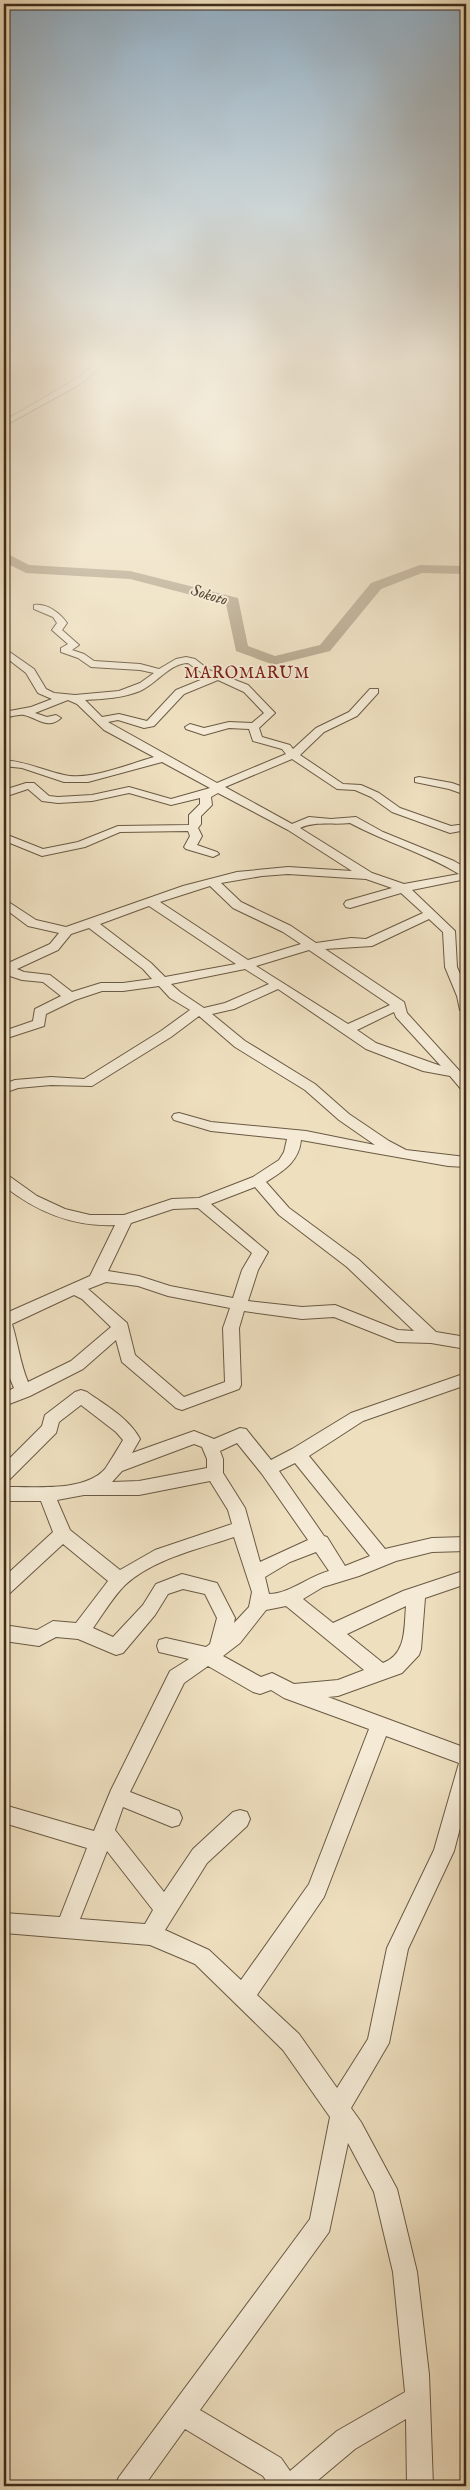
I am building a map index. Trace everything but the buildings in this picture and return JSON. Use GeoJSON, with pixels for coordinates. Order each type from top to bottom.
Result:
{"type":"FeatureCollection","features":[{"type":"Feature","properties":{"kind":"street"},"geometry":{"type":"LineString","coordinates":[[37,607],[56,615],[62,623],[57,630],[74,645],[64,650],[81,656],[91,664],[140,667],[160,672]]}},
{"type":"Feature","properties":{"kind":"street"},"geometry":{"type":"LineString","coordinates":[[4,652],[30,671],[42,691],[52,696],[71,697],[117,694],[143,686],[160,672],[182,661],[190,660],[207,673],[220,676],[250,690],[270,713],[254,727]]}},
{"type":"Feature","properties":{"kind":"street"},"geometry":{"type":"LineString","coordinates":[[102,720],[119,717],[144,725],[150,724],[180,692],[220,676]]}},
{"type":"Feature","properties":{"kind":"street"},"geometry":{"type":"LineString","coordinates":[[4,794],[30,785],[46,799],[92,798],[128,790],[171,802],[215,788],[293,755],[320,730],[353,714],[374,691]]}},
{"type":"Feature","properties":{"kind":"street"},"geometry":{"type":"LineString","coordinates":[[4,715],[25,712],[71,697]]}},
{"type":"Feature","properties":{"kind":"street"},"geometry":{"type":"LineString","coordinates":[[71,697],[102,720],[108,728],[133,743],[292,828],[368,876],[403,888],[449,931],[451,939],[451,967],[463,996],[466,1010]]}},
{"type":"Feature","properties":{"kind":"street"},"geometry":{"type":"LineString","coordinates":[[25,712],[47,721],[56,718]]}},
{"type":"Feature","properties":{"kind":"street"},"geometry":{"type":"LineString","coordinates":[[190,727],[204,732],[225,724],[237,723],[254,727]]}},
{"type":"Feature","properties":{"kind":"street"},"geometry":{"type":"LineString","coordinates":[[254,727],[257,739],[286,747],[293,755],[341,787],[357,787],[396,810],[450,830],[466,827]]}},
{"type":"Feature","properties":{"kind":"street"},"geometry":{"type":"LineString","coordinates":[[133,743],[150,732]]}},
{"type":"Feature","properties":{"kind":"street"},"geometry":{"type":"LineString","coordinates":[[4,763],[24,765],[64,779],[100,777],[164,758]]}},
{"type":"Feature","properties":{"kind":"street"},"geometry":{"type":"LineString","coordinates":[[64,779],[64,786],[73,797]]}},
{"type":"Feature","properties":{"kind":"street"},"geometry":{"type":"LineString","coordinates":[[419,780],[452,786],[466,792]]}},
{"type":"Feature","properties":{"kind":"street"},"geometry":{"type":"LineString","coordinates":[[192,828],[195,824],[194,815],[206,804],[205,795],[215,788]]}},
{"type":"Feature","properties":{"kind":"street"},"geometry":{"type":"LineString","coordinates":[[292,828],[309,820],[331,822],[352,819],[379,834],[450,863],[466,875]]}},
{"type":"Feature","properties":{"kind":"street"},"geometry":{"type":"LineString","coordinates":[[4,842],[10,839],[30,850],[42,853],[81,845],[118,829],[192,828]]}},
{"type":"Feature","properties":{"kind":"street"},"geometry":{"type":"LineString","coordinates":[[192,828],[196,836],[190,847],[213,854]]}},
{"type":"Feature","properties":{"kind":"street"},"geometry":{"type":"LineString","coordinates":[[4,903],[32,922],[67,931],[92,924],[212,881],[262,872],[306,870],[368,876]]}},
{"type":"Feature","properties":{"kind":"street"},"geometry":{"type":"LineString","coordinates":[[350,904],[403,888],[466,875]]}},
{"type":"Feature","properties":{"kind":"street"},"geometry":{"type":"LineString","coordinates":[[212,881],[237,906],[286,929],[399,1005],[401,1014],[466,1086]]}},
{"type":"Feature","properties":{"kind":"street"},"geometry":{"type":"LineString","coordinates":[[151,902],[206,941],[279,984],[371,1046],[428,1068],[455,1073]]}},
{"type":"Feature","properties":{"kind":"street"},"geometry":{"type":"LineString","coordinates":[[4,1035],[38,1023],[40,1012],[70,997],[101,987],[123,987],[217,972],[313,946],[352,942],[368,943],[414,919],[431,914]]}},
{"type":"Feature","properties":{"kind":"street"},"geometry":{"type":"LineString","coordinates":[[92,924],[147,966],[175,995],[201,1011],[240,1044],[310,1087],[344,1118],[402,1154]]}},
{"type":"Feature","properties":{"kind":"street"},"geometry":{"type":"LineString","coordinates":[[5,969],[54,947],[67,931]]}},
{"type":"Feature","properties":{"kind":"street"},"geometry":{"type":"LineString","coordinates":[[5,969],[22,976],[46,978],[70,997]]}},
{"type":"Feature","properties":{"kind":"street"},"geometry":{"type":"LineString","coordinates":[[4,1089],[15,1084],[87,1083],[201,1011],[229,1006],[279,984]]}},
{"type":"Feature","properties":{"kind":"street"},"geometry":{"type":"LineString","coordinates":[[347,1030],[399,1005]]}},
{"type":"Feature","properties":{"kind":"street"},"geometry":{"type":"LineString","coordinates":[[179,1117],[211,1126],[294,1135],[402,1154],[466,1162]]}},
{"type":"Feature","properties":{"kind":"street"},"geometry":{"type":"LineString","coordinates":[[4,1179],[21,1193],[62,1215],[96,1222],[125,1220],[172,1204],[201,1203],[258,1180],[286,1163],[294,1149],[294,1135]]}},
{"type":"Feature","properties":{"kind":"street"},"geometry":{"type":"LineString","coordinates":[[258,1180],[266,1194],[284,1212],[342,1253],[431,1337]]}},
{"type":"Feature","properties":{"kind":"street"},"geometry":{"type":"LineString","coordinates":[[234,1190],[266,1194]]}},
{"type":"Feature","properties":{"kind":"street"},"geometry":{"type":"LineString","coordinates":[[74,1289],[88,1295],[122,1327],[128,1358],[182,1404],[233,1386],[231,1328],[250,1270],[260,1252],[201,1203]]}},
{"type":"Feature","properties":{"kind":"street"},"geometry":{"type":"LineString","coordinates":[[96,1280],[125,1220]]}},
{"type":"Feature","properties":{"kind":"street"},"geometry":{"type":"LineString","coordinates":[[24,1392],[14,1369],[11,1347],[4,1323],[42,1302],[105,1276],[139,1281],[168,1291],[302,1314],[335,1311],[397,1336],[431,1337],[466,1344]]}},
{"type":"Feature","properties":{"kind":"street"},"geometry":{"type":"LineString","coordinates":[[4,1400],[77,1365],[122,1327]]}},
{"type":"Feature","properties":{"kind":"street"},"geometry":{"type":"LineString","coordinates":[[268,1469],[295,1456],[357,1417],[466,1379]]}},
{"type":"Feature","properties":{"kind":"street"},"geometry":{"type":"LineString","coordinates":[[4,1474],[50,1428],[51,1419],[81,1396],[122,1427],[132,1439],[109,1475],[84,1488]]}},
{"type":"Feature","properties":{"kind":"street"},"geometry":{"type":"LineString","coordinates":[[210,1448],[240,1434],[321,1542],[341,1574]]}},
{"type":"Feature","properties":{"kind":"street"},"geometry":{"type":"LineString","coordinates":[[66,1928],[118,1796],[177,1677],[233,1637],[257,1610],[261,1592],[256,1573],[247,1553],[236,1508],[226,1495],[215,1474],[215,1459],[208,1443],[194,1437],[114,1467]]}},
{"type":"Feature","properties":{"kind":"street"},"geometry":{"type":"LineString","coordinates":[[295,1456],[298,1454],[382,1558]]}},
{"type":"Feature","properties":{"kind":"street"},"geometry":{"type":"LineString","coordinates":[[4,1494],[63,1493],[84,1488],[139,1488],[215,1474]]}},
{"type":"Feature","properties":{"kind":"street"},"geometry":{"type":"LineString","coordinates":[[46,1493],[63,1534],[119,1580]]}},
{"type":"Feature","properties":{"kind":"street"},"geometry":{"type":"LineString","coordinates":[[80,1631],[119,1580],[140,1564],[168,1554],[189,1543],[240,1528],[242,1530]]}},
{"type":"Feature","properties":{"kind":"street"},"geometry":{"type":"LineString","coordinates":[[4,1588],[63,1534]]}},
{"type":"Feature","properties":{"kind":"street"},"geometry":{"type":"LineString","coordinates":[[256,1573],[284,1557],[321,1542]]}},
{"type":"Feature","properties":{"kind":"street"},"geometry":{"type":"LineString","coordinates":[[258,1602],[275,1602],[289,1598],[318,1581],[382,1558],[432,1545],[466,1544]]}},
{"type":"Feature","properties":{"kind":"street"},"geometry":{"type":"LineString","coordinates":[[333,1632],[416,1594],[466,1577]]}},
{"type":"Feature","properties":{"kind":"street"},"geometry":{"type":"LineString","coordinates":[[4,1633],[39,1638],[53,1629],[80,1631],[116,1647],[149,1610],[162,1589],[182,1581],[210,1588],[226,1618],[212,1652]]}},
{"type":"Feature","properties":{"kind":"street"},"geometry":{"type":"LineString","coordinates":[[291,1692],[338,1688],[395,1667],[412,1649],[416,1594]]}},
{"type":"Feature","properties":{"kind":"street"},"geometry":{"type":"LineString","coordinates":[[289,1598],[380,1672]]}},
{"type":"Feature","properties":{"kind":"street"},"geometry":{"type":"LineString","coordinates":[[166,1646],[212,1652],[260,1686],[272,1681],[291,1692],[466,1757]]}},
{"type":"Feature","properties":{"kind":"street"},"geometry":{"type":"LineString","coordinates":[[243,1996],[316,1890],[380,1725]]}},
{"type":"Feature","properties":{"kind":"street"},"geometry":{"type":"LineString","coordinates":[[128,2486],[321,2224],[340,2111],[378,2043],[398,1948],[444,1851],[466,1769]]}},
{"type":"Feature","properties":{"kind":"street"},"geometry":{"type":"LineString","coordinates":[[118,1796],[172,1818]]}},
{"type":"Feature","properties":{"kind":"street"},"geometry":{"type":"LineString","coordinates":[[4,1814],[103,1838],[166,1908]]}},
{"type":"Feature","properties":{"kind":"street"},"geometry":{"type":"LineString","coordinates":[[151,1935],[200,1856],[240,1818]]}},
{"type":"Feature","properties":{"kind":"street"},"geometry":{"type":"LineString","coordinates":[[4,1923],[151,1935],[202,1956],[291,2042],[340,2111],[384,2189],[405,2272],[417,2374],[420,2486]]}},
{"type":"Feature","properties":{"kind":"street"},"geometry":{"type":"LineString","coordinates":[[292,2486],[346,2440],[418,2398]]}},
{"type":"Feature","properties":{"kind":"street"},"geometry":{"type":"LineString","coordinates":[[182,2413],[272,2467],[285,2486]]}},
{"type":"Feature","properties":{"kind":"waterway","name":"Sokoto"},"geometry":{"type":"LineString","coordinates":[[4,556],[26,569],[130,575],[233,601],[241,648],[274,661],[325,648],[376,586],[420,569],[466,570]]}},
{"type":"Feature","properties":{"kind":"district","name":"MAROMARUM"},"geometry":{"type":"Point","coordinates":[247,674]}}]}
